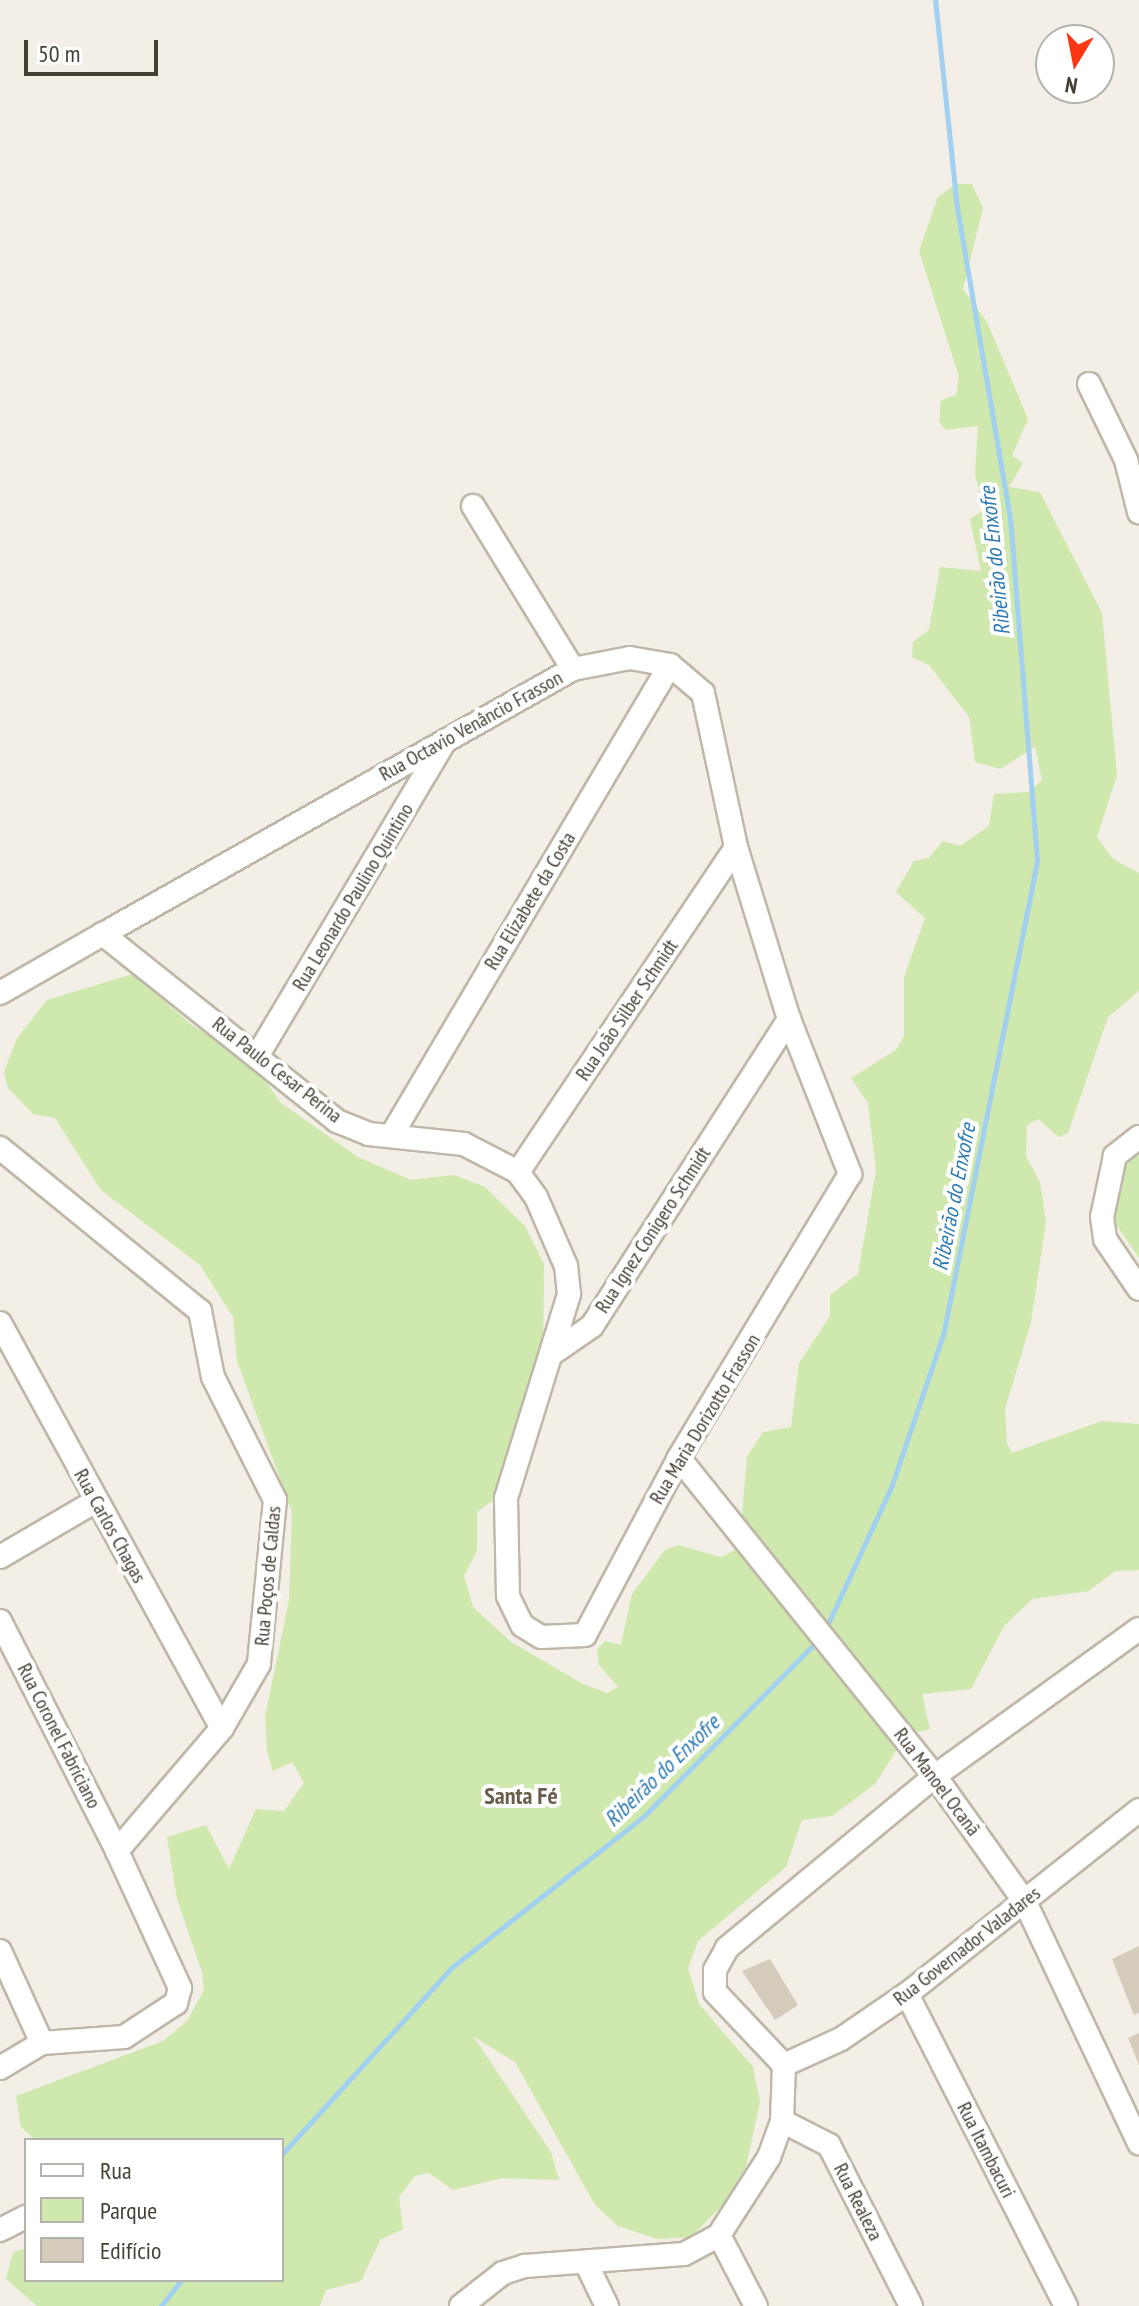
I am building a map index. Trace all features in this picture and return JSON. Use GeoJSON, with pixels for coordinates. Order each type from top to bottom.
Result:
{"type":"FeatureCollection","features":[{"type":"Feature","properties":{"kind":"street"},"geometry":{"type":"LineString","coordinates":[[1089,384],[1126,460],[1139,509]]}},
{"type":"Feature","properties":{"kind":"street"},"geometry":{"type":"LineString","coordinates":[[473,506],[573,669]]}},
{"type":"Feature","properties":{"kind":"street","name":"Rua Octavio Venâncio Frasson"},"geometry":{"type":"LineString","coordinates":[[0,993],[573,669],[630,658],[670,665]]}},
{"type":"Feature","properties":{"kind":"street"},"geometry":{"type":"LineString","coordinates":[[670,665],[703,693],[712,718],[736,847],[789,1019]]}},
{"type":"Feature","properties":{"kind":"street","name":"Rua Elizabete da Costa"},"geometry":{"type":"LineString","coordinates":[[391,1136],[670,665]]}},
{"type":"Feature","properties":{"kind":"street","name":"Rua Leonardo Paulino Quintino"},"geometry":{"type":"LineString","coordinates":[[259,1053],[446,740]]}},
{"type":"Feature","properties":{"kind":"street","name":"Rua João Silber Schmidt"},"geometry":{"type":"LineString","coordinates":[[518,1172],[736,847]]}},
{"type":"Feature","properties":{"kind":"street","name":"Rua Paulo Cesar Perina"},"geometry":{"type":"LineString","coordinates":[[103,934],[259,1053],[337,1121],[391,1136],[464,1144],[518,1172]]}},
{"type":"Feature","properties":{"kind":"street","name":"Rua Maria Dorizotto Frasson"},"geometry":{"type":"LineString","coordinates":[[556,1351],[506,1498],[508,1596],[522,1625],[566,1640],[585,1635],[679,1458],[845,1192],[850,1174],[789,1019]]}},
{"type":"Feature","properties":{"kind":"street","name":"Rua Ignez Conigero Schmidt"},"geometry":{"type":"LineString","coordinates":[[556,1351],[592,1326],[789,1019]]}},
{"type":"Feature","properties":{"kind":"street"},"geometry":{"type":"LineString","coordinates":[[1139,1137],[1115,1156],[1102,1217],[1105,1239],[1139,1289]]}},
{"type":"Feature","properties":{"kind":"street","name":"Rua Poços de Caldas"},"geometry":{"type":"LineString","coordinates":[[0,1148],[200,1311],[213,1377],[275,1500],[266,1636],[248,1684],[222,1728],[117,1851]]}},
{"type":"Feature","properties":{"kind":"street"},"geometry":{"type":"LineString","coordinates":[[518,1172],[553,1233],[569,1279],[556,1351]]}},
{"type":"Feature","properties":{"kind":"street","name":"Rua Carlos Chagas"},"geometry":{"type":"LineString","coordinates":[[0,1323],[222,1728]]}},
{"type":"Feature","properties":{"kind":"street","name":"Rua Manoel Ocanã"},"geometry":{"type":"LineString","coordinates":[[679,1458],[935,1776],[1025,1902],[1139,2143]]}},
{"type":"Feature","properties":{"kind":"street"},"geometry":{"type":"LineString","coordinates":[[0,1557],[96,1501]]}},
{"type":"Feature","properties":{"kind":"street","name":"Rua Coronel Fabriciano"},"geometry":{"type":"LineString","coordinates":[[0,1621],[117,1851]]}},
{"type":"Feature","properties":{"kind":"street"},"geometry":{"type":"LineString","coordinates":[[461,2306],[503,2273],[684,2254],[719,2235],[750,2196],[782,2121],[784,2065],[715,1992],[715,1970],[727,1948],[935,1776],[1139,1629]]}},
{"type":"Feature","properties":{"kind":"street"},"geometry":{"type":"LineString","coordinates":[[201,1690],[248,1684]]}},
{"type":"Feature","properties":{"kind":"street","name":"Rua Governador Valadares"},"geometry":{"type":"LineString","coordinates":[[784,2065],[841,2039],[907,1994],[1139,1810]]}},
{"type":"Feature","properties":{"kind":"street"},"geometry":{"type":"LineString","coordinates":[[0,2068],[42,2043],[124,2037],[176,2003],[180,1988],[117,1851]]}},
{"type":"Feature","properties":{"kind":"street"},"geometry":{"type":"LineString","coordinates":[[0,1951],[42,2043]]}},
{"type":"Feature","properties":{"kind":"street","name":"Rua Itambacuri"},"geometry":{"type":"LineString","coordinates":[[907,1994],[1066,2306]]}},
{"type":"Feature","properties":{"kind":"street","name":"Rua Realeza"},"geometry":{"type":"LineString","coordinates":[[782,2121],[829,2145],[911,2306]]}},
{"type":"Feature","properties":{"kind":"street"},"geometry":{"type":"LineString","coordinates":[[0,2230],[24,2218]]}},
{"type":"Feature","properties":{"kind":"street"},"geometry":{"type":"LineString","coordinates":[[719,2235],[756,2306]]}},
{"type":"Feature","properties":{"kind":"street"},"geometry":{"type":"LineString","coordinates":[[587,2265],[607,2306]]}},
{"type":"Feature","properties":{"kind":"green space"},"geometry":{"type":"Polygon","coordinates":[[[956,184],[972,184],[983,208],[963,289],[987,322],[1028,419],[1012,456],[1023,463],[1009,487],[1040,492],[1102,613],[1117,775],[1097,837],[1113,859],[1139,873],[1139,991],[1108,1017],[1068,1133],[1059,1137],[1038,1119],[1027,1125],[1026,1156],[1040,1182],[1046,1222],[1031,1322],[1005,1409],[1007,1444],[1012,1453],[1102,1421],[1139,1424],[1139,1570],[1115,1571],[1089,1591],[1032,1599],[1004,1626],[971,1689],[922,1694],[930,1729],[906,1735],[875,1784],[832,1816],[802,1820],[786,1867],[698,1941],[688,1968],[699,2004],[753,2067],[760,2102],[742,2185],[691,2237],[657,2239],[618,2226],[595,2205],[515,2062],[473,2036],[551,2152],[559,2180],[503,2178],[453,2190],[429,2173],[415,2176],[399,2197],[403,2229],[380,2240],[361,2281],[326,2290],[320,2306],[37,2306],[6,2279],[13,2253],[24,2249],[24,2282],[284,2282],[284,2138],[33,2138],[21,2127],[16,2096],[163,2041],[187,2021],[204,1990],[202,1972],[177,1899],[167,1837],[206,1825],[229,1869],[256,1809],[284,1811],[304,1783],[292,1762],[273,1771],[267,1751],[265,1717],[289,1600],[292,1512],[237,1361],[233,1317],[200,1265],[101,1190],[55,1118],[33,1114],[8,1088],[4,1072],[17,1038],[47,1000],[133,974],[193,1026],[248,1057],[281,1103],[358,1157],[411,1180],[454,1175],[485,1187],[525,1226],[544,1264],[543,1367],[509,1489],[477,1512],[477,1551],[464,1576],[473,1607],[511,1642],[583,1684],[607,1693],[618,1687],[599,1665],[597,1649],[605,1641],[621,1645],[632,1594],[665,1550],[678,1545],[721,1557],[739,1548],[747,1457],[763,1432],[791,1427],[799,1363],[830,1316],[830,1295],[858,1274],[876,1170],[868,1103],[851,1078],[896,1050],[904,1036],[904,977],[925,918],[896,892],[914,861],[929,858],[943,841],[960,846],[989,826],[994,794],[1029,792],[1042,780],[1035,747],[1000,769],[975,762],[969,717],[929,665],[912,657],[913,642],[929,630],[940,567],[981,571],[970,519],[984,510],[975,475],[978,426],[946,430],[939,422],[941,400],[956,395],[959,377],[919,251],[938,197],[956,184]]]}},
{"type":"Feature","properties":{"kind":"green space"},"geometry":{"type":"Polygon","coordinates":[[[1136,1153],[1139,1157],[1139,1258],[1111,1217],[1123,1169],[1136,1153]]]}},
{"type":"Feature","properties":{"kind":"building"},"geometry":{"type":"Polygon","coordinates":[[[1139,1946],[1139,2013],[1134,2015],[1112,1959],[1139,1946]]]}},
{"type":"Feature","properties":{"kind":"building"},"geometry":{"type":"Polygon","coordinates":[[[770,1959],[798,2005],[775,2020],[742,1971],[770,1959]]]}},
{"type":"Feature","properties":{"kind":"building"},"geometry":{"type":"Polygon","coordinates":[[[1139,2033],[1139,2065],[1128,2038],[1139,2033]]]}},
{"type":"Feature","properties":{"kind":"waterway","name":"Ribeirão do Enxofre"},"geometry":{"type":"LineString","coordinates":[[826,1628],[892,1485],[944,1331],[1037,860],[1010,518],[957,208],[935,0]]}},
{"type":"Feature","properties":{"kind":"waterway","name":"Ribeirão do Enxofre"},"geometry":{"type":"LineString","coordinates":[[284,2152],[451,1968],[643,1817],[818,1640]]}},
{"type":"Feature","properties":{"kind":"waterway","name":"Ribeirão do Enxofre"},"geometry":{"type":"LineString","coordinates":[[161,2306],[179,2282]]}},
{"type":"Feature","properties":{"kind":"district","name":"Santa Fé"},"geometry":{"type":"Point","coordinates":[521,1796]}}]}
